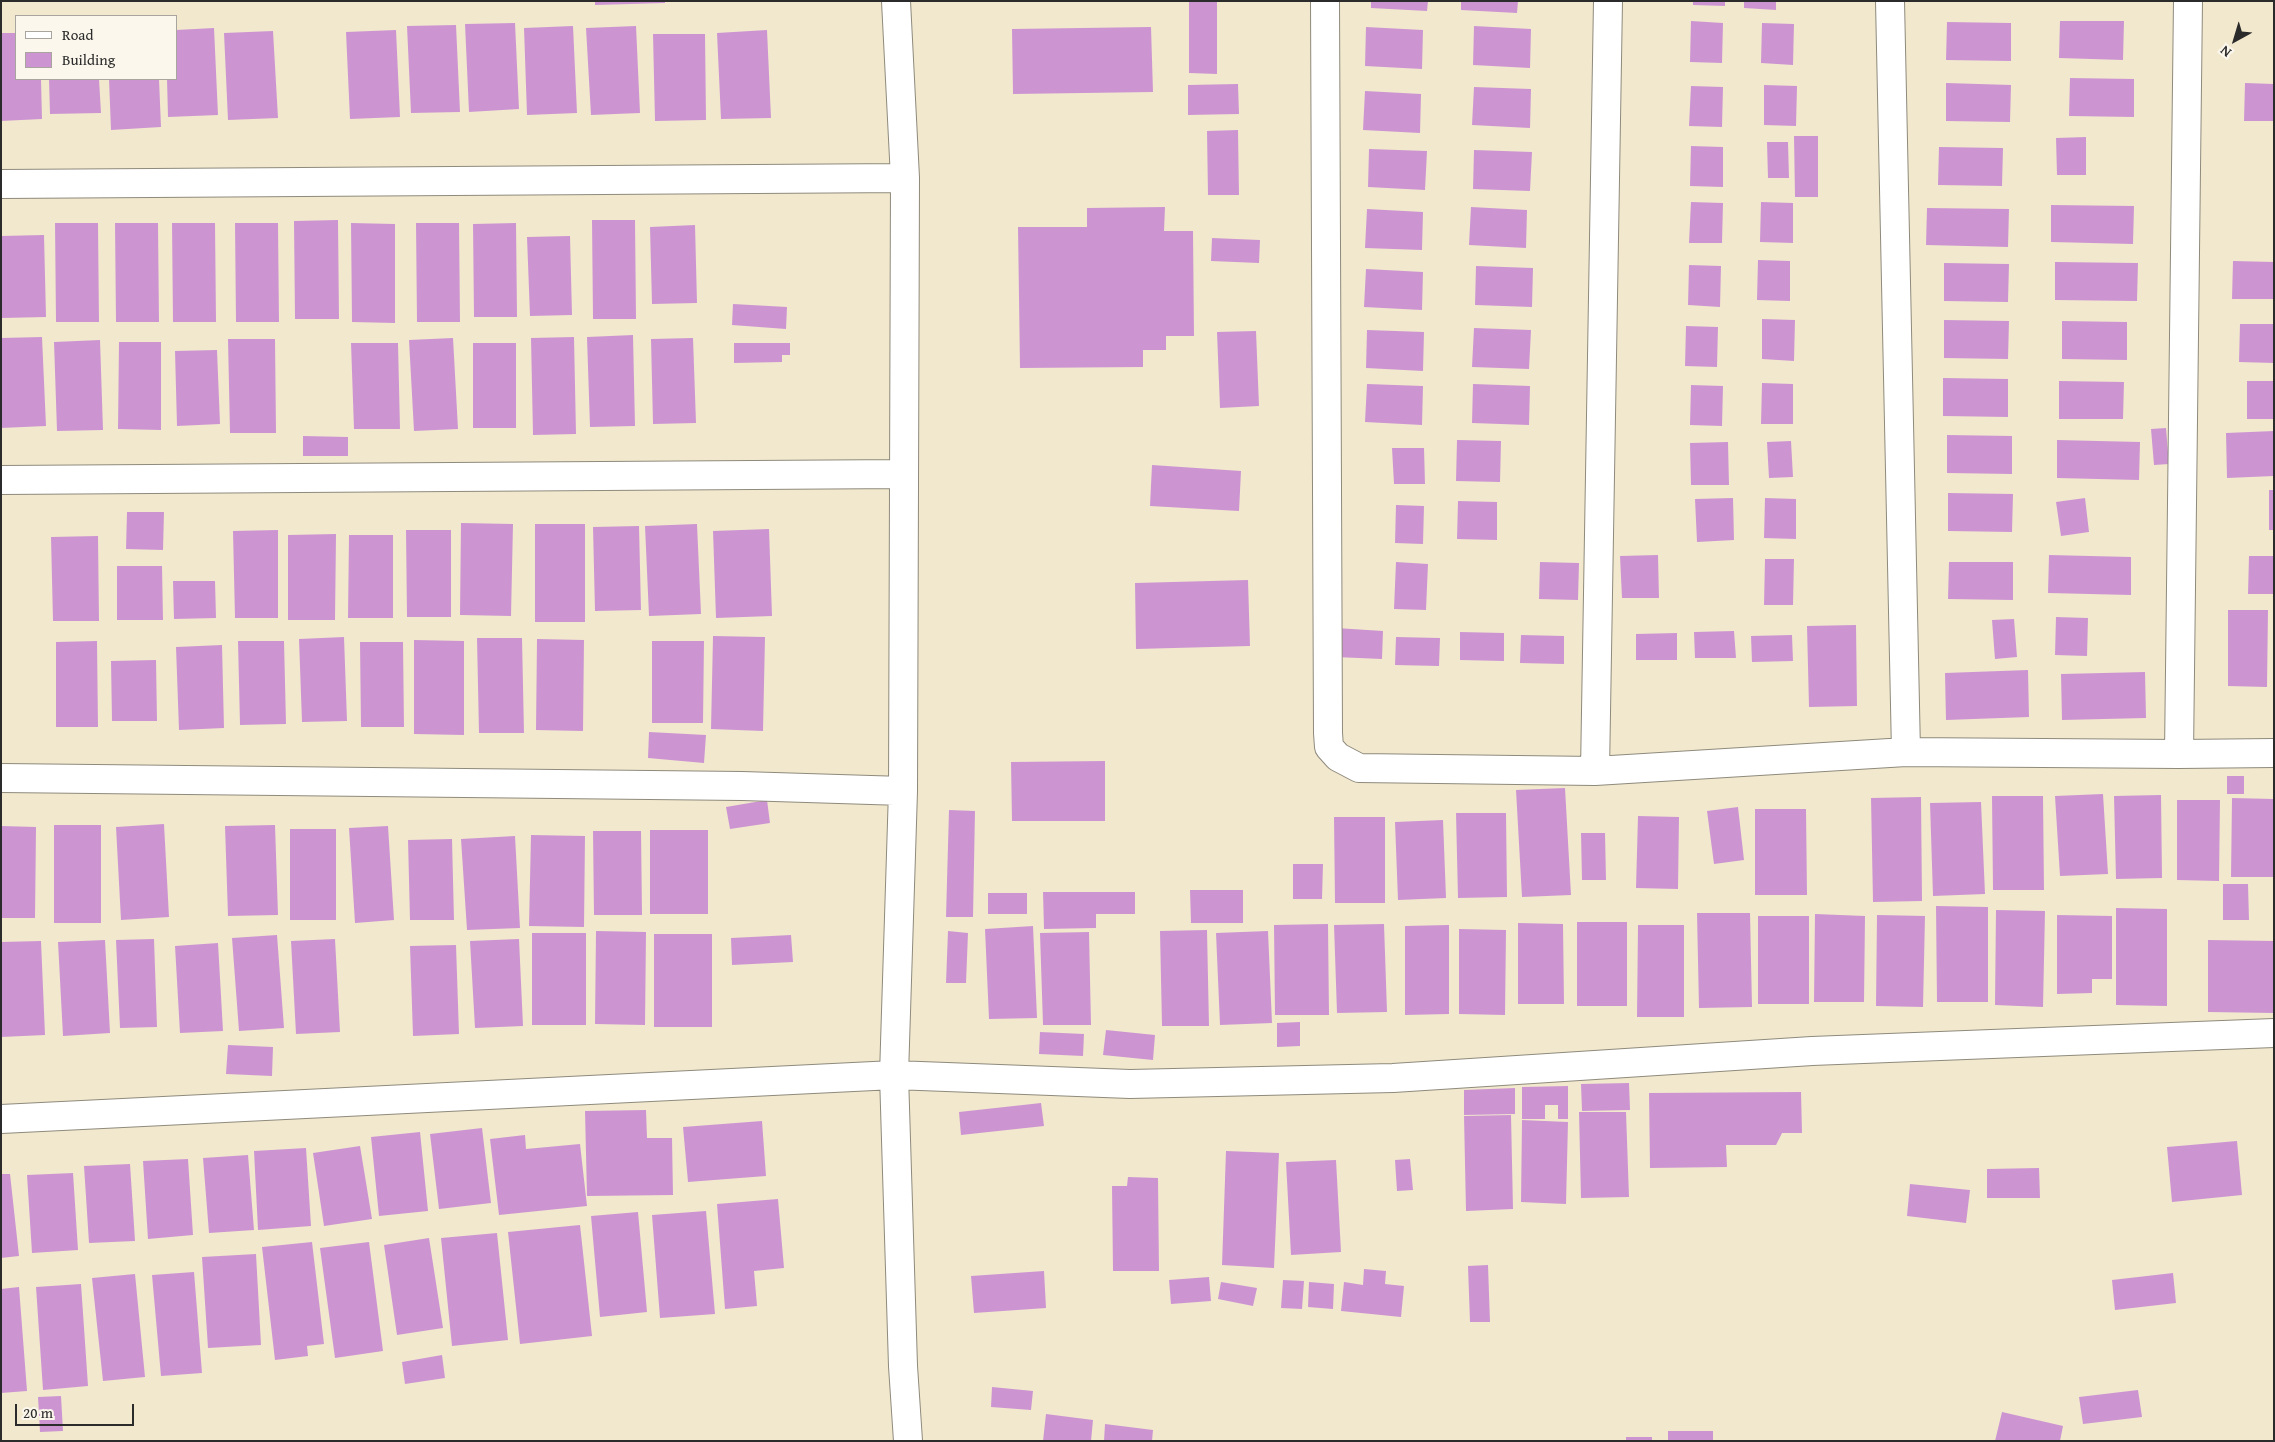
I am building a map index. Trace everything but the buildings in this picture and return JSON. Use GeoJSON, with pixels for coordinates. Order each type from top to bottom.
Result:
{"type":"FeatureCollection","features":[{"type":"Feature","properties":{"kind":"street"},"geometry":{"type":"LineString","coordinates":[[896,1],[905,178],[903,791],[894,1076],[903,1366],[908,1441]]}},
{"type":"Feature","properties":{"kind":"street"},"geometry":{"type":"LineString","coordinates":[[1325,1],[1329,747],[1338,758],[1359,768],[1595,771],[1906,752],[2274,753]]}},
{"type":"Feature","properties":{"kind":"street"},"geometry":{"type":"LineString","coordinates":[[1595,771],[1608,1]]}},
{"type":"Feature","properties":{"kind":"street"},"geometry":{"type":"LineString","coordinates":[[1890,1],[1906,752]]}},
{"type":"Feature","properties":{"kind":"street"},"geometry":{"type":"LineString","coordinates":[[2179,754],[2188,1]]}},
{"type":"Feature","properties":{"kind":"street"},"geometry":{"type":"LineString","coordinates":[[1,184],[905,178]]}},
{"type":"Feature","properties":{"kind":"street"},"geometry":{"type":"LineString","coordinates":[[1,480],[903,474]]}},
{"type":"Feature","properties":{"kind":"street"},"geometry":{"type":"LineString","coordinates":[[1,778],[742,786],[903,791]]}},
{"type":"Feature","properties":{"kind":"street"},"geometry":{"type":"LineString","coordinates":[[1,1119],[894,1076],[1130,1084],[1393,1078],[1812,1051],[2274,1033]]}}]}
